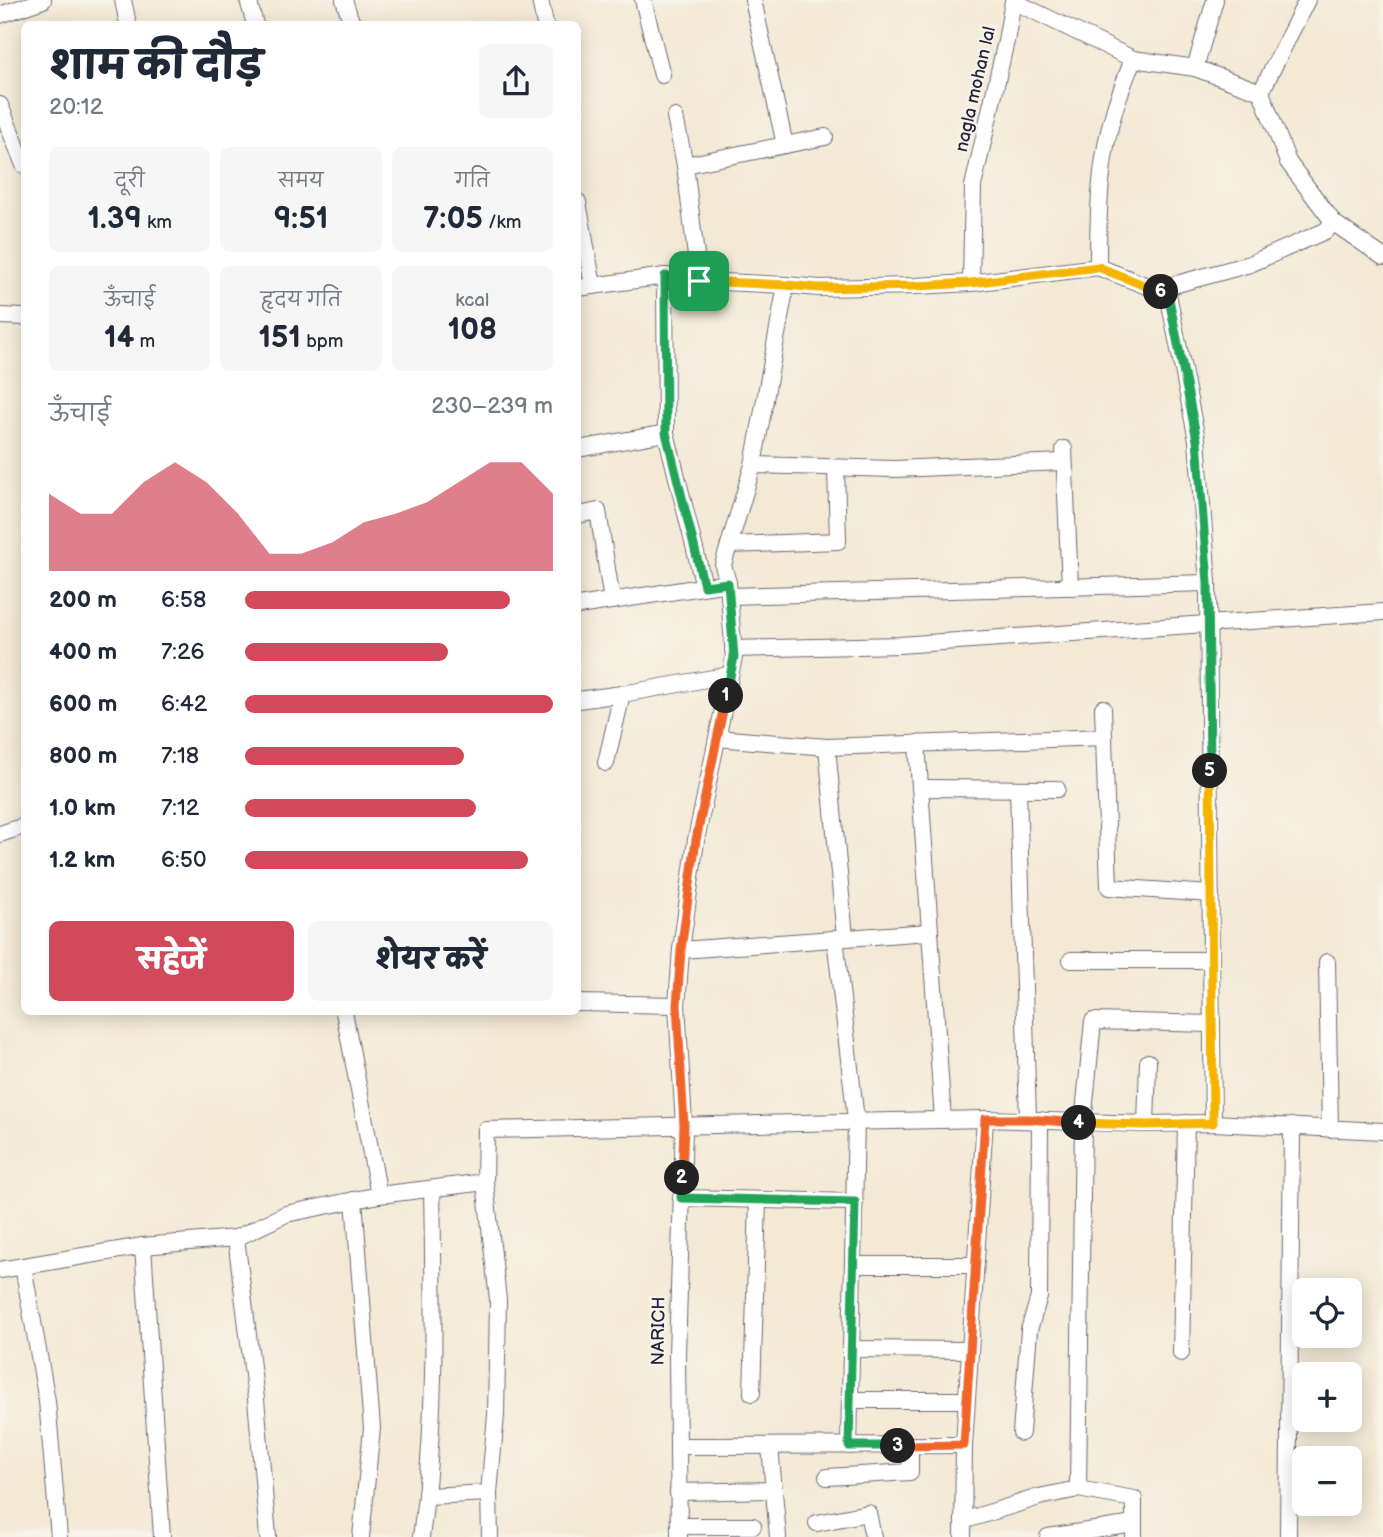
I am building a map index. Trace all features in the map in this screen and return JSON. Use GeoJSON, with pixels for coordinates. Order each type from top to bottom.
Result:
{"type":"FeatureCollection","features":[{"type":"Feature","properties":{"kind":"street"},"geometry":{"type":"LineString","coordinates":[[0,15],[43,0]]}},
{"type":"Feature","properties":{"kind":"street"},"geometry":{"type":"LineString","coordinates":[[123,0],[127,21]]}},
{"type":"Feature","properties":{"kind":"street"},"geometry":{"type":"LineString","coordinates":[[248,0],[254,21]]}},
{"type":"Feature","properties":{"kind":"street"},"geometry":{"type":"LineString","coordinates":[[344,0],[351,21]]}},
{"type":"Feature","properties":{"kind":"street"},"geometry":{"type":"LineString","coordinates":[[540,0],[544,21]]}},
{"type":"Feature","properties":{"kind":"street"},"geometry":{"type":"LineString","coordinates":[[643,0],[662,75]]}},
{"type":"Feature","properties":{"kind":"street"},"geometry":{"type":"LineString","coordinates":[[753,0],[785,145]]}},
{"type":"Feature","properties":{"kind":"street","name":"nagla mohan lal"},"geometry":{"type":"LineString","coordinates":[[971,283],[973,186],[1013,0],[1133,60],[1195,68],[1261,92]]}},
{"type":"Feature","properties":{"kind":"street"},"geometry":{"type":"LineString","coordinates":[[1195,68],[1215,0]]}},
{"type":"Feature","properties":{"kind":"street"},"geometry":{"type":"LineString","coordinates":[[1307,0],[1261,92],[1288,162],[1334,223],[1383,257]]}},
{"type":"Feature","properties":{"kind":"street"},"geometry":{"type":"LineString","coordinates":[[1098,267],[1098,210],[1104,156],[1115,106],[1133,60]]}},
{"type":"Feature","properties":{"kind":"street"},"geometry":{"type":"LineString","coordinates":[[0,105],[21,158]]}},
{"type":"Feature","properties":{"kind":"street"},"geometry":{"type":"LineString","coordinates":[[675,117],[685,164],[699,281]]}},
{"type":"Feature","properties":{"kind":"street"},"geometry":{"type":"LineString","coordinates":[[685,164],[825,137]]}},
{"type":"Feature","properties":{"kind":"street"},"geometry":{"type":"LineString","coordinates":[[1155,290],[1250,264],[1325,231],[1334,223]]}},
{"type":"Feature","properties":{"kind":"street"},"geometry":{"type":"LineString","coordinates":[[581,238],[585,287],[665,276],[699,281],[818,288],[916,286],[971,283],[1098,267],[1168,294],[1197,440],[1208,583],[1213,1123]]}},
{"type":"Feature","properties":{"kind":"street"},"geometry":{"type":"LineString","coordinates":[[665,276],[666,433],[704,586]]}},
{"type":"Feature","properties":{"kind":"street","name":"NARICH"},"geometry":{"type":"LineString","coordinates":[[679,1532],[677,1355],[684,1125],[677,1005],[681,950],[696,840],[734,657],[729,590],[723,565],[753,465],[786,285]]}},
{"type":"Feature","properties":{"kind":"street"},"geometry":{"type":"LineString","coordinates":[[0,316],[21,317]]}},
{"type":"Feature","properties":{"kind":"street"},"geometry":{"type":"LineString","coordinates":[[581,448],[666,433]]}},
{"type":"Feature","properties":{"kind":"street"},"geometry":{"type":"LineString","coordinates":[[753,465],[894,469],[1064,455],[1070,587]]}},
{"type":"Feature","properties":{"kind":"street"},"geometry":{"type":"LineString","coordinates":[[729,545],[838,541],[836,468]]}},
{"type":"Feature","properties":{"kind":"street"},"geometry":{"type":"LineString","coordinates":[[581,515],[598,512],[612,601]]}},
{"type":"Feature","properties":{"kind":"street"},"geometry":{"type":"LineString","coordinates":[[581,606],[704,586],[729,590],[1208,583]]}},
{"type":"Feature","properties":{"kind":"street"},"geometry":{"type":"LineString","coordinates":[[733,649],[899,646],[1383,611]]}},
{"type":"Feature","properties":{"kind":"street"},"geometry":{"type":"LineString","coordinates":[[581,700],[730,675]]}},
{"type":"Feature","properties":{"kind":"street"},"geometry":{"type":"LineString","coordinates":[[606,763],[622,694]]}},
{"type":"Feature","properties":{"kind":"street"},"geometry":{"type":"LineString","coordinates":[[1102,708],[1109,887],[1211,894]]}},
{"type":"Feature","properties":{"kind":"street"},"geometry":{"type":"LineString","coordinates":[[717,738],[827,747],[1104,737]]}},
{"type":"Feature","properties":{"kind":"street"},"geometry":{"type":"LineString","coordinates":[[917,743],[943,1120]]}},
{"type":"Feature","properties":{"kind":"street"},"geometry":{"type":"LineString","coordinates":[[827,747],[856,1120],[849,1446]]}},
{"type":"Feature","properties":{"kind":"street"},"geometry":{"type":"LineString","coordinates":[[920,788],[1057,789]]}},
{"type":"Feature","properties":{"kind":"street"},"geometry":{"type":"LineString","coordinates":[[1018,789],[1034,1120],[1039,1297],[1029,1330],[1021,1433]]}},
{"type":"Feature","properties":{"kind":"street"},"geometry":{"type":"LineString","coordinates":[[0,834],[21,827]]}},
{"type":"Feature","properties":{"kind":"street"},"geometry":{"type":"LineString","coordinates":[[681,950],[929,932]]}},
{"type":"Feature","properties":{"kind":"street"},"geometry":{"type":"LineString","coordinates":[[1071,960],[1211,960]]}},
{"type":"Feature","properties":{"kind":"street"},"geometry":{"type":"LineString","coordinates":[[1327,961],[1330,1129]]}},
{"type":"Feature","properties":{"kind":"street"},"geometry":{"type":"LineString","coordinates":[[581,1003],[677,1005]]}},
{"type":"Feature","properties":{"kind":"street"},"geometry":{"type":"LineString","coordinates":[[345,1015],[379,1195]]}},
{"type":"Feature","properties":{"kind":"street"},"geometry":{"type":"LineString","coordinates":[[1078,1489],[1083,1123],[1093,1021],[1212,1024]]}},
{"type":"Feature","properties":{"kind":"street"},"geometry":{"type":"LineString","coordinates":[[1146,1125],[1148,1062]]}},
{"type":"Feature","properties":{"kind":"street"},"geometry":{"type":"LineString","coordinates":[[985,1119],[966,1400],[963,1529],[1039,1497],[1078,1489],[1134,1499],[1134,1530],[1048,1537]]}},
{"type":"Feature","properties":{"kind":"street"},"geometry":{"type":"LineString","coordinates":[[490,1537],[489,1493],[496,1415],[498,1300],[485,1182],[486,1129],[985,1119],[1146,1125],[1213,1123],[1383,1132]]}},
{"type":"Feature","properties":{"kind":"street"},"geometry":{"type":"LineString","coordinates":[[1181,1353],[1186,1123]]}},
{"type":"Feature","properties":{"kind":"street"},"geometry":{"type":"LineString","coordinates":[[1287,1537],[1292,1126]]}},
{"type":"Feature","properties":{"kind":"street"},"geometry":{"type":"LineString","coordinates":[[0,1270],[143,1246],[236,1238],[286,1213],[379,1195],[485,1182]]}},
{"type":"Feature","properties":{"kind":"street"},"geometry":{"type":"LineString","coordinates":[[421,1537],[427,1496],[435,1333],[432,1189]]}},
{"type":"Feature","properties":{"kind":"street"},"geometry":{"type":"LineString","coordinates":[[681,1198],[855,1202]]}},
{"type":"Feature","properties":{"kind":"street"},"geometry":{"type":"LineString","coordinates":[[354,1200],[372,1428],[361,1537]]}},
{"type":"Feature","properties":{"kind":"street"},"geometry":{"type":"LineString","coordinates":[[752,1392],[758,1200]]}},
{"type":"Feature","properties":{"kind":"street"},"geometry":{"type":"LineString","coordinates":[[236,1238],[256,1399],[268,1537]]}},
{"type":"Feature","properties":{"kind":"street"},"geometry":{"type":"LineString","coordinates":[[143,1246],[162,1537]]}},
{"type":"Feature","properties":{"kind":"street"},"geometry":{"type":"LineString","coordinates":[[853,1265],[974,1265]]}},
{"type":"Feature","properties":{"kind":"street"},"geometry":{"type":"LineString","coordinates":[[23,1266],[47,1401],[59,1537]]}},
{"type":"Feature","properties":{"kind":"street"},"geometry":{"type":"LineString","coordinates":[[851,1349],[969,1350]]}},
{"type":"Feature","properties":{"kind":"street"},"geometry":{"type":"LineString","coordinates":[[850,1399],[966,1400]]}},
{"type":"Feature","properties":{"kind":"street"},"geometry":{"type":"LineString","coordinates":[[678,1446],[964,1445]]}},
{"type":"Feature","properties":{"kind":"street"},"geometry":{"type":"LineString","coordinates":[[770,1446],[778,1537]]}},
{"type":"Feature","properties":{"kind":"street"},"geometry":{"type":"LineString","coordinates":[[827,1478],[910,1472],[910,1446]]}},
{"type":"Feature","properties":{"kind":"street"},"geometry":{"type":"LineString","coordinates":[[678,1492],[774,1490]]}},
{"type":"Feature","properties":{"kind":"street"},"geometry":{"type":"LineString","coordinates":[[427,1496],[489,1493]]}},
{"type":"Feature","properties":{"kind":"street"},"geometry":{"type":"LineString","coordinates":[[817,1523],[868,1513],[873,1537]]}},
{"type":"Feature","properties":{"kind":"street"},"geometry":{"type":"LineString","coordinates":[[679,1532],[753,1527]]}},
{"type":"Feature","properties":{"kind":"route"},"geometry":{"type":"LineString","coordinates":[[1098,267],[1168,294],[1197,440],[1208,583],[1213,1123],[1146,1125],[985,1119],[964,1445],[849,1446],[855,1202],[681,1198],[684,1125],[677,1005],[681,950],[696,840],[734,657],[728,583],[704,586],[666,433],[665,276],[699,281],[818,288],[916,286],[971,283],[1098,267]]}}]}
